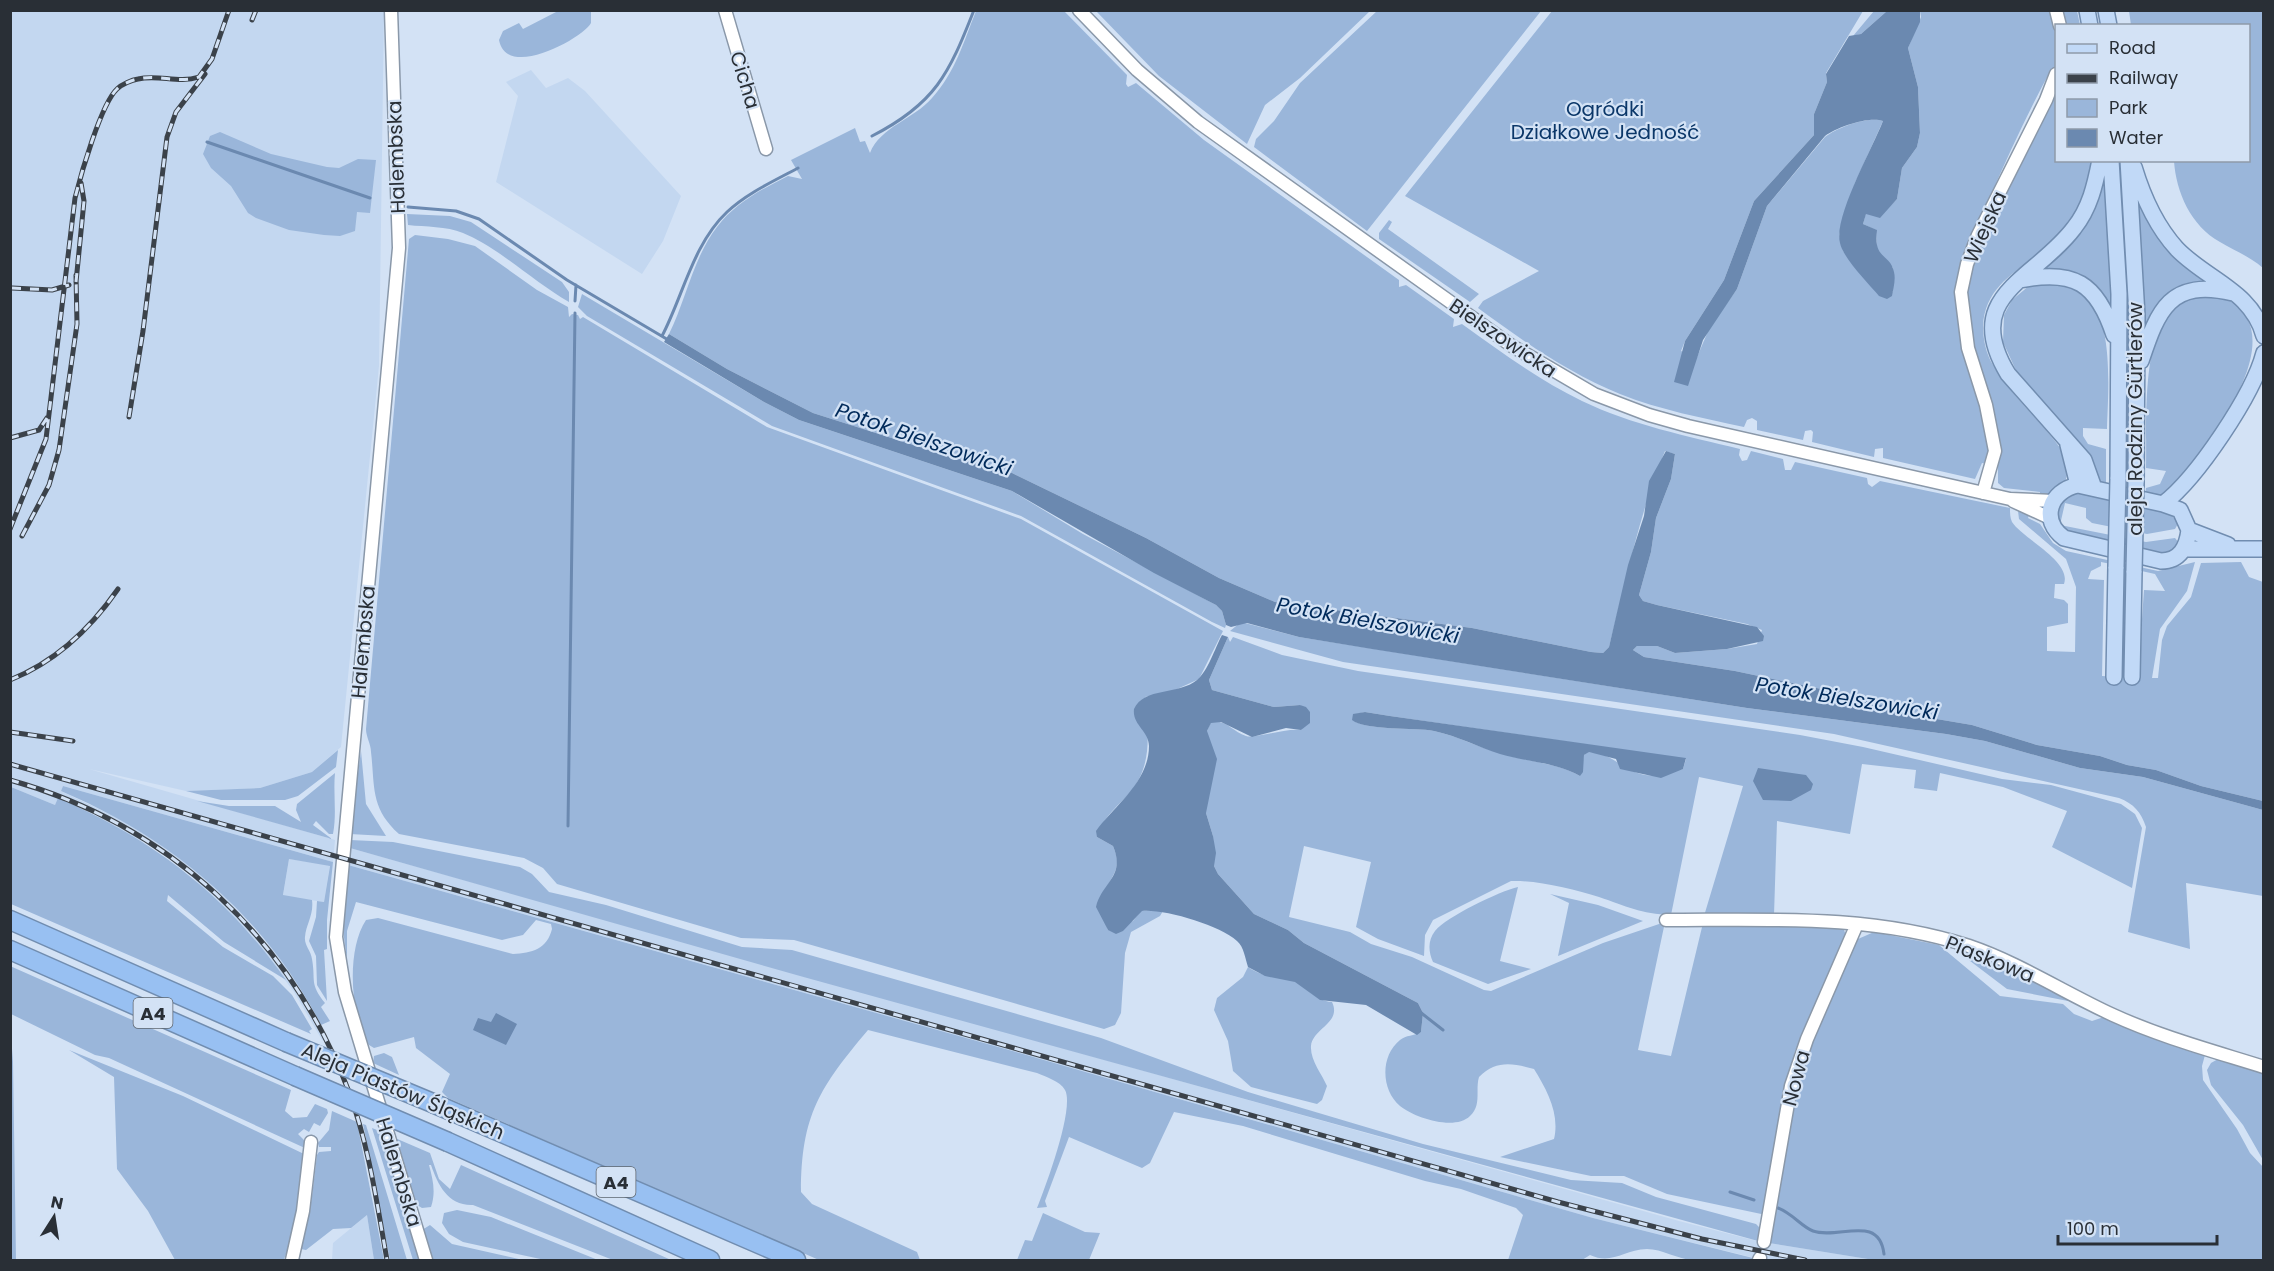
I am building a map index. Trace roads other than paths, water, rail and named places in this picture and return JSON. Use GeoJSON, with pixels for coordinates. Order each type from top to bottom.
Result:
{"type":"FeatureCollection","features":[{"type":"Feature","properties":{"kind":"highway","name":"Aleja Piastów Śląskich"},"geometry":{"type":"LineString","coordinates":[[10,920],[286,1042],[796,1260]]}},
{"type":"Feature","properties":{"kind":"highway","name":"Aleja Piastów Śląskich"},"geometry":{"type":"LineString","coordinates":[[10,950],[448,1142],[710,1260]]}},
{"type":"Feature","properties":{"kind":"main road"},"geometry":{"type":"LineString","coordinates":[[2094,488],[2084,460],[2008,375],[1994,346],[1992,333],[1996,309],[2005,292],[2074,228],[2091,200],[2100,162]]}},
{"type":"Feature","properties":{"kind":"main road","name":"aleja Rodziny Gürtlerów"},"geometry":{"type":"LineString","coordinates":[[2110,162],[2116,238],[2119,354],[2114,677]]}},
{"type":"Feature","properties":{"kind":"main road","name":"aleja Rodziny Gürtlerów"},"geometry":{"type":"LineString","coordinates":[[2130,162],[2137,373],[2132,677]]}},
{"type":"Feature","properties":{"kind":"main road"},"geometry":{"type":"LineString","coordinates":[[2131,162],[2149,207],[2162,231],[2192,262],[2236,293],[2254,311],[2264,336]]}},
{"type":"Feature","properties":{"kind":"main road"},"geometry":{"type":"LineString","coordinates":[[2017,281],[2058,275],[2075,279],[2088,288],[2103,304],[2119,354]]}},
{"type":"Feature","properties":{"kind":"main road"},"geometry":{"type":"LineString","coordinates":[[2137,373],[2155,319],[2171,299],[2186,291],[2236,293]]}},
{"type":"Feature","properties":{"kind":"main road"},"geometry":{"type":"LineString","coordinates":[[2163,504],[2193,474],[2249,389],[2264,353]]}},
{"type":"Feature","properties":{"kind":"main road"},"geometry":{"type":"LineString","coordinates":[[2068,444],[2078,485]]}},
{"type":"Feature","properties":{"kind":"main road"},"geometry":{"type":"LineString","coordinates":[[2185,549],[2189,530],[2180,510],[2193,474]]}},
{"type":"Feature","properties":{"kind":"main road"},"geometry":{"type":"LineString","coordinates":[[2180,510],[2078,485],[2062,491],[2053,501],[2050,518],[2056,531],[2068,540],[2156,560],[2170,560],[2185,549],[2264,549]]}},
{"type":"Feature","properties":{"kind":"main road"},"geometry":{"type":"LineString","coordinates":[[2189,530],[2236,548]]}},
{"type":"Feature","properties":{"kind":"street","name":"Halembska"},"geometry":{"type":"LineString","coordinates":[[391,10],[398,212],[395,299],[336,937],[345,992],[426,1260]]}},
{"type":"Feature","properties":{"kind":"street","name":"Cicha"},"geometry":{"type":"LineString","coordinates":[[724,10],[766,149]]}},
{"type":"Feature","properties":{"kind":"street","name":"Bielszowicka"},"geometry":{"type":"LineString","coordinates":[[1079,10],[1137,70],[1198,122],[1512,346],[1559,376],[1621,406],[1659,418],[2010,499]]}},
{"type":"Feature","properties":{"kind":"street","name":"Wiejska"},"geometry":{"type":"LineString","coordinates":[[1983,493],[1995,451],[1986,405],[1963,323],[1960,298],[1962,284],[1978,235],[2046,100],[2055,77]]}},
{"type":"Feature","properties":{"kind":"street"},"geometry":{"type":"LineString","coordinates":[[2010,499],[2053,501]]}},
{"type":"Feature","properties":{"kind":"street"},"geometry":{"type":"LineString","coordinates":[[2010,499],[2050,518]]}},
{"type":"Feature","properties":{"kind":"street","name":"Piaskowa"},"geometry":{"type":"LineString","coordinates":[[1666,920],[1810,919],[1857,924],[1969,946],[2145,1029],[2264,1067]]}},
{"type":"Feature","properties":{"kind":"street","name":"Nowa"},"geometry":{"type":"LineString","coordinates":[[1764,1242],[1791,1086],[1807,1040],[1857,924]]}},
{"type":"Feature","properties":{"kind":"street"},"geometry":{"type":"LineString","coordinates":[[292,1260],[303,1211],[311,1142]]}},
{"type":"Feature","properties":{"kind":"water"},"geometry":{"type":"Polygon","coordinates":[[[1887,11],[1920,11],[1920,22],[1908,48],[1918,87],[1920,133],[1917,147],[1902,168],[1897,199],[1880,218],[1866,214],[1863,224],[1877,230],[1877,247],[1892,266],[1895,278],[1892,296],[1887,299],[1879,296],[1851,263],[1840,243],[1839,232],[1842,217],[1883,121],[1862,121],[1825,136],[1767,206],[1737,289],[1703,340],[1688,386],[1674,382],[1685,341],[1724,280],[1754,201],[1814,135],[1814,114],[1827,82],[1826,74],[1849,36],[1861,34],[1887,11]]]}},
{"type":"Feature","properties":{"kind":"water"},"geometry":{"type":"Polygon","coordinates":[[[669,334],[727,369],[813,413],[948,456],[1012,473],[1146,538],[1219,578],[1275,602],[1472,628],[1591,652],[1603,653],[1609,647],[1628,565],[1644,516],[1649,481],[1666,451],[1675,454],[1671,479],[1656,518],[1651,552],[1639,595],[1643,601],[1657,605],[1757,627],[1764,636],[1763,641],[1727,649],[1675,653],[1657,646],[1637,646],[1633,650],[1644,657],[1735,671],[1855,696],[1907,714],[1972,725],[2037,745],[2100,756],[2127,765],[2156,770],[2201,786],[2263,801],[2263,810],[2143,777],[2080,768],[1985,741],[1946,734],[1747,708],[1372,649],[1299,637],[1247,623],[1231,627],[1226,625],[1222,611],[1216,605],[1154,573],[1012,491],[799,420],[764,402],[664,342],[669,334]]]}},
{"type":"Feature","properties":{"kind":"water"},"geometry":{"type":"Polygon","coordinates":[[[1222,635],[1228,637],[1209,680],[1212,690],[1274,707],[1300,705],[1306,707],[1310,712],[1310,723],[1301,730],[1286,728],[1252,737],[1221,722],[1211,723],[1207,731],[1217,759],[1206,813],[1216,853],[1214,866],[1218,874],[1254,914],[1288,930],[1304,943],[1418,1003],[1423,1013],[1421,1032],[1417,1035],[1366,1005],[1320,1000],[1295,982],[1265,976],[1248,967],[1239,943],[1218,929],[1191,919],[1142,911],[1123,931],[1116,934],[1108,930],[1096,907],[1117,865],[1113,846],[1097,837],[1096,831],[1137,782],[1147,759],[1148,741],[1134,715],[1134,709],[1146,697],[1190,685],[1197,680],[1208,665],[1222,635]]]}},
{"type":"Feature","properties":{"kind":"water"},"geometry":{"type":"Polygon","coordinates":[[[1365,712],[1686,758],[1683,769],[1661,778],[1620,769],[1616,759],[1589,752],[1584,755],[1583,772],[1580,776],[1551,765],[1500,754],[1443,733],[1368,726],[1352,720],[1353,714],[1365,712]]]}},
{"type":"Feature","properties":{"kind":"water"},"geometry":{"type":"Polygon","coordinates":[[[1758,768],[1806,775],[1813,784],[1811,790],[1791,801],[1763,800],[1753,781],[1758,768]]]}},
{"type":"Feature","properties":{"kind":"water"},"geometry":{"type":"Polygon","coordinates":[[[496,1013],[517,1024],[506,1045],[473,1030],[478,1018],[491,1022],[496,1013]]]}},
{"type":"Feature","properties":{"kind":"waterway"},"geometry":{"type":"LineString","coordinates":[[872,136],[911,112],[937,85],[956,52],[974,10]]}},
{"type":"Feature","properties":{"kind":"waterway","name":"Potok Bielszowicki"},"geometry":{"type":"LineString","coordinates":[[207,142],[370,198]]}},
{"type":"Feature","properties":{"kind":"waterway"},"geometry":{"type":"LineString","coordinates":[[662,336],[697,255],[715,225],[743,199],[798,168]]}},
{"type":"Feature","properties":{"kind":"waterway","name":"Potok Bielszowicki"},"geometry":{"type":"LineString","coordinates":[[408,207],[456,211],[479,219],[567,280],[670,341]]}},
{"type":"Feature","properties":{"kind":"waterway"},"geometry":{"type":"LineString","coordinates":[[575,301],[576,285]]}},
{"type":"Feature","properties":{"kind":"waterway"},"geometry":{"type":"LineString","coordinates":[[568,826],[575,313]]}},
{"type":"Feature","properties":{"kind":"waterway"},"geometry":{"type":"LineString","coordinates":[[1420,1012],[1443,1030]]}},
{"type":"Feature","properties":{"kind":"waterway"},"geometry":{"type":"LineString","coordinates":[[1730,1192],[1754,1200]]}},
{"type":"Feature","properties":{"kind":"waterway"},"geometry":{"type":"LineString","coordinates":[[1778,1208],[1813,1231],[1834,1233],[1856,1230],[1874,1234],[1881,1242],[1884,1254]]}},
{"type":"Feature","properties":{"kind":"railway"},"geometry":{"type":"LineString","coordinates":[[10,529],[46,439],[75,198],[98,124],[111,97],[122,85],[146,78],[184,80],[199,77],[212,59],[229,10]]}},
{"type":"Feature","properties":{"kind":"railway"},"geometry":{"type":"LineString","coordinates":[[252,20],[256,10]]}},
{"type":"Feature","properties":{"kind":"railway"},"geometry":{"type":"LineString","coordinates":[[129,417],[143,331],[167,137],[176,112],[205,74]]}},
{"type":"Feature","properties":{"kind":"railway"},"geometry":{"type":"LineString","coordinates":[[76,282],[84,201],[81,183]]}},
{"type":"Feature","properties":{"kind":"railway"},"geometry":{"type":"LineString","coordinates":[[22,536],[49,485],[59,450],[77,324],[76,275]]}},
{"type":"Feature","properties":{"kind":"railway"},"geometry":{"type":"LineString","coordinates":[[12,288],[52,290],[69,285]]}},
{"type":"Feature","properties":{"kind":"railway"},"geometry":{"type":"LineString","coordinates":[[10,438],[39,430],[47,418]]}},
{"type":"Feature","properties":{"kind":"railway"},"geometry":{"type":"LineString","coordinates":[[10,680],[57,654],[84,630],[118,589]]}},
{"type":"Feature","properties":{"kind":"railway"},"geometry":{"type":"LineString","coordinates":[[10,732],[73,741]]}},
{"type":"Feature","properties":{"kind":"railway"},"geometry":{"type":"LineString","coordinates":[[10,764],[1558,1202],[1702,1239],[1805,1260]]}},
{"type":"Feature","properties":{"kind":"railway"},"geometry":{"type":"LineString","coordinates":[[10,780],[68,800],[121,826],[171,857],[217,895],[258,937],[294,984],[324,1036],[349,1092],[367,1154],[387,1260]]}},
{"type":"Feature","properties":{"kind":"park label","name":"Ogródki Działkowe Jedność"},"geometry":{"type":"Point","coordinates":[1605,120]}}]}
